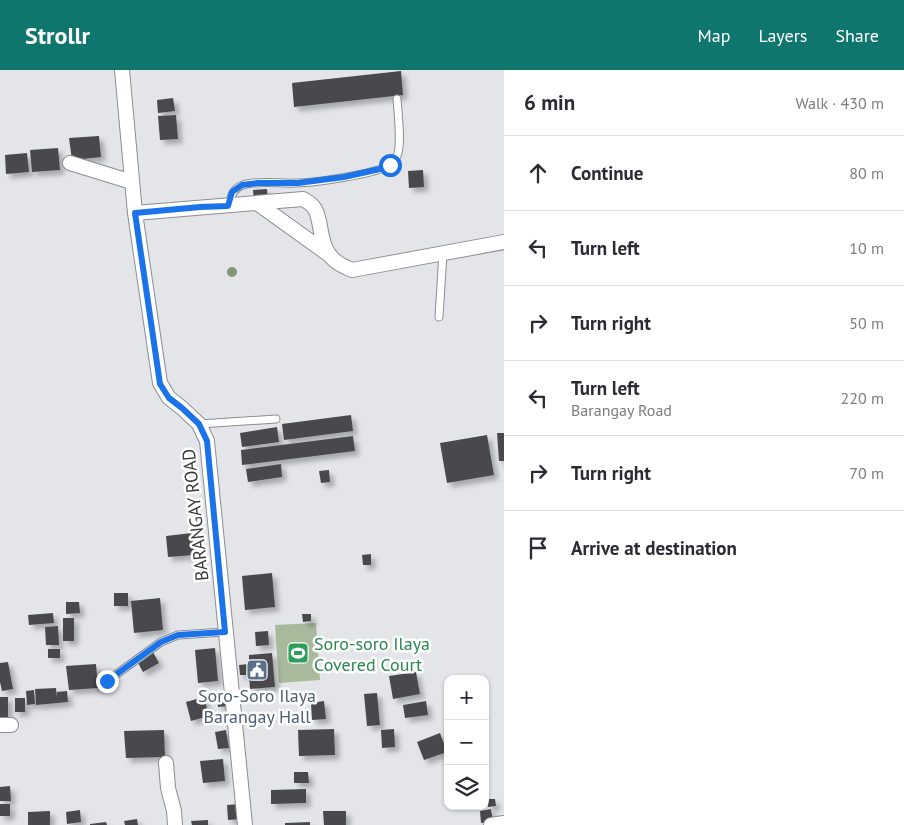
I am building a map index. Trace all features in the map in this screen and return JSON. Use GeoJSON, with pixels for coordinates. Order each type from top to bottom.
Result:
{"type":"FeatureCollection","features":[{"type":"Feature","properties":{"kind":"street","name":"BARANGAY ROAD"},"geometry":{"type":"LineString","coordinates":[[122,70],[135,213],[160,384],[169,398],[199,424],[207,441],[245,825]]}},
{"type":"Feature","properties":{"kind":"street"},"geometry":{"type":"LineString","coordinates":[[70,163],[132,182]]}},
{"type":"Feature","properties":{"kind":"street"},"geometry":{"type":"LineString","coordinates":[[135,213],[303,199],[316,210],[322,239],[329,254]]}},
{"type":"Feature","properties":{"kind":"street"},"geometry":{"type":"LineString","coordinates":[[257,203],[329,254],[339,264],[352,270],[504,242]]}},
{"type":"Feature","properties":{"kind":"street"},"geometry":{"type":"LineString","coordinates":[[166,764],[168,788],[174,811],[175,825]]}},
{"type":"Feature","properties":{"kind":"street"},"geometry":{"type":"LineString","coordinates":[[491,825],[504,823]]}},
{"type":"Feature","properties":{"kind":"lane"},"geometry":{"type":"LineString","coordinates":[[228,206],[232,192],[242,185],[298,183],[334,178],[380,169],[390,165],[397,156],[399,144],[398,100]]}},
{"type":"Feature","properties":{"kind":"lane"},"geometry":{"type":"LineString","coordinates":[[439,317],[443,253]]}},
{"type":"Feature","properties":{"kind":"lane"},"geometry":{"type":"LineString","coordinates":[[199,424],[276,419]]}},
{"type":"Feature","properties":{"kind":"lane"},"geometry":{"type":"LineString","coordinates":[[107,681],[161,642],[178,635],[225,632]]}},
{"type":"Feature","properties":{"kind":"green space","name":"Soro-soro Ilaya Covered Court"},"geometry":{"type":"Polygon","coordinates":[[[316,623],[320,680],[279,683],[275,625],[316,623]]]}},
{"type":"Feature","properties":{"kind":"building"},"geometry":{"type":"Polygon","coordinates":[[[401,71],[403,95],[294,107],[292,83],[401,71]]]}},
{"type":"Feature","properties":{"kind":"building"},"geometry":{"type":"Polygon","coordinates":[[[173,98],[175,111],[158,113],[157,100],[173,98]]]}},
{"type":"Feature","properties":{"kind":"building"},"geometry":{"type":"Polygon","coordinates":[[[176,115],[178,139],[160,140],[158,116],[176,115]]]}},
{"type":"Feature","properties":{"kind":"building"},"geometry":{"type":"Polygon","coordinates":[[[99,136],[101,157],[72,160],[69,138],[99,136]]]}},
{"type":"Feature","properties":{"kind":"building"},"geometry":{"type":"Polygon","coordinates":[[[58,148],[60,170],[32,172],[30,150],[58,148]]]}},
{"type":"Feature","properties":{"kind":"building"},"geometry":{"type":"Polygon","coordinates":[[[27,153],[29,172],[6,174],[5,155],[27,153]]]}},
{"type":"Feature","properties":{"kind":"building"},"geometry":{"type":"Polygon","coordinates":[[[423,170],[424,187],[409,188],[408,171],[423,170]]]}},
{"type":"Feature","properties":{"kind":"building"},"geometry":{"type":"Polygon","coordinates":[[[267,189],[268,201],[254,202],[253,190],[267,189]]]}},
{"type":"Feature","properties":{"kind":"building"},"geometry":{"type":"Polygon","coordinates":[[[351,415],[353,431],[284,440],[282,424],[351,415]]]}},
{"type":"Feature","properties":{"kind":"building"},"geometry":{"type":"Polygon","coordinates":[[[277,427],[279,442],[242,447],[240,433],[277,427]]]}},
{"type":"Feature","properties":{"kind":"building"},"geometry":{"type":"Polygon","coordinates":[[[497,433],[504,433],[504,461],[499,461],[497,433]]]}},
{"type":"Feature","properties":{"kind":"building"},"geometry":{"type":"Polygon","coordinates":[[[487,435],[494,475],[447,483],[440,443],[487,435]]]}},
{"type":"Feature","properties":{"kind":"building"},"geometry":{"type":"Polygon","coordinates":[[[353,436],[355,451],[242,465],[241,450],[353,436]]]}},
{"type":"Feature","properties":{"kind":"building"},"geometry":{"type":"Polygon","coordinates":[[[281,464],[282,477],[248,482],[246,469],[281,464]]]}},
{"type":"Feature","properties":{"kind":"building"},"geometry":{"type":"Polygon","coordinates":[[[329,470],[330,482],[321,483],[319,471],[329,470]]]}},
{"type":"Feature","properties":{"kind":"building"},"geometry":{"type":"Polygon","coordinates":[[[192,533],[194,555],[168,557],[166,536],[192,533]]]}},
{"type":"Feature","properties":{"kind":"building"},"geometry":{"type":"Polygon","coordinates":[[[371,554],[371,565],[363,565],[362,555],[371,554]]]}},
{"type":"Feature","properties":{"kind":"building"},"geometry":{"type":"Polygon","coordinates":[[[272,573],[275,607],[245,610],[242,576],[272,573]]]}},
{"type":"Feature","properties":{"kind":"building"},"geometry":{"type":"Polygon","coordinates":[[[114,593],[128,593],[128,606],[114,606],[114,593]]]}},
{"type":"Feature","properties":{"kind":"building"},"geometry":{"type":"Polygon","coordinates":[[[160,598],[163,630],[134,633],[131,601],[160,598]]]}},
{"type":"Feature","properties":{"kind":"building"},"geometry":{"type":"Polygon","coordinates":[[[66,602],[79,602],[80,613],[66,614],[66,602]]]}},
{"type":"Feature","properties":{"kind":"building"},"geometry":{"type":"Polygon","coordinates":[[[53,613],[54,623],[29,625],[28,615],[53,613]]]}},
{"type":"Feature","properties":{"kind":"building"},"geometry":{"type":"Polygon","coordinates":[[[302,614],[311,614],[311,621],[303,622],[302,614]]]}},
{"type":"Feature","properties":{"kind":"building"},"geometry":{"type":"Polygon","coordinates":[[[63,618],[74,618],[74,641],[63,641],[63,618]]]}},
{"type":"Feature","properties":{"kind":"building"},"geometry":{"type":"Polygon","coordinates":[[[58,626],[59,645],[46,645],[45,627],[58,626]]]}},
{"type":"Feature","properties":{"kind":"building"},"geometry":{"type":"Polygon","coordinates":[[[268,631],[269,645],[256,646],[255,632],[268,631]]]}},
{"type":"Feature","properties":{"kind":"building"},"geometry":{"type":"Polygon","coordinates":[[[215,648],[218,681],[198,683],[195,650],[215,648]]]}},
{"type":"Feature","properties":{"kind":"building"},"geometry":{"type":"Polygon","coordinates":[[[48,649],[60,649],[60,658],[48,658],[48,649]]]}},
{"type":"Feature","properties":{"kind":"building"},"geometry":{"type":"Polygon","coordinates":[[[153,652],[159,663],[143,672],[137,661],[153,652]]]}},
{"type":"Feature","properties":{"kind":"building","name":"Soro-Soro Ilaya Barangay Hall"},"geometry":{"type":"Polygon","coordinates":[[[272,653],[275,687],[250,689],[249,675],[240,675],[239,665],[249,664],[249,655],[272,653]]]}},
{"type":"Feature","properties":{"kind":"building"},"geometry":{"type":"Polygon","coordinates":[[[8,662],[13,689],[2,691],[0,663],[8,662]]]}},
{"type":"Feature","properties":{"kind":"building"},"geometry":{"type":"Polygon","coordinates":[[[96,664],[98,688],[69,690],[66,666],[96,664]]]}},
{"type":"Feature","properties":{"kind":"building"},"geometry":{"type":"Polygon","coordinates":[[[416,672],[420,694],[393,699],[389,676],[416,672]]]}},
{"type":"Feature","properties":{"kind":"building"},"geometry":{"type":"Polygon","coordinates":[[[56,688],[57,698],[57,692],[67,691],[68,702],[36,705],[35,689],[56,688]]]}},
{"type":"Feature","properties":{"kind":"building"},"geometry":{"type":"Polygon","coordinates":[[[34,690],[35,704],[27,705],[26,691],[34,690]]]}},
{"type":"Feature","properties":{"kind":"building"},"geometry":{"type":"Polygon","coordinates":[[[225,693],[227,706],[218,707],[217,694],[225,693]]]}},
{"type":"Feature","properties":{"kind":"building"},"geometry":{"type":"Polygon","coordinates":[[[377,693],[380,725],[367,726],[364,694],[377,693]]]}},
{"type":"Feature","properties":{"kind":"building"},"geometry":{"type":"Polygon","coordinates":[[[0,697],[8,697],[8,721],[0,721],[0,697]]]}},
{"type":"Feature","properties":{"kind":"building"},"geometry":{"type":"Polygon","coordinates":[[[204,697],[209,716],[191,721],[186,702],[204,697]]]}},
{"type":"Feature","properties":{"kind":"building"},"geometry":{"type":"Polygon","coordinates":[[[15,698],[25,698],[25,712],[15,712],[15,698]]]}},
{"type":"Feature","properties":{"kind":"building"},"geometry":{"type":"Polygon","coordinates":[[[324,701],[326,719],[312,720],[311,703],[324,701]]]}},
{"type":"Feature","properties":{"kind":"building"},"geometry":{"type":"Polygon","coordinates":[[[426,701],[428,715],[405,718],[403,705],[426,701]]]}},
{"type":"Feature","properties":{"kind":"building"},"geometry":{"type":"Polygon","coordinates":[[[334,729],[335,755],[299,756],[298,730],[334,729]]]}},
{"type":"Feature","properties":{"kind":"building"},"geometry":{"type":"Polygon","coordinates":[[[394,729],[395,747],[382,748],[381,730],[394,729]]]}},
{"type":"Feature","properties":{"kind":"building"},"geometry":{"type":"Polygon","coordinates":[[[164,730],[165,757],[126,758],[124,731],[164,730]]]}},
{"type":"Feature","properties":{"kind":"building"},"geometry":{"type":"Polygon","coordinates":[[[226,730],[229,748],[218,749],[215,732],[226,730]]]}},
{"type":"Feature","properties":{"kind":"building"},"geometry":{"type":"Polygon","coordinates":[[[440,733],[444,744],[444,753],[424,760],[417,742],[440,733]]]}},
{"type":"Feature","properties":{"kind":"building"},"geometry":{"type":"Polygon","coordinates":[[[223,759],[225,781],[203,783],[200,761],[223,759]]]}},
{"type":"Feature","properties":{"kind":"building"},"geometry":{"type":"Polygon","coordinates":[[[294,772],[308,772],[309,783],[294,783],[294,772]]]}},
{"type":"Feature","properties":{"kind":"building"},"geometry":{"type":"Polygon","coordinates":[[[10,786],[11,801],[0,801],[0,787],[10,786]]]}},
{"type":"Feature","properties":{"kind":"building"},"geometry":{"type":"Polygon","coordinates":[[[306,789],[306,803],[271,804],[271,790],[306,789]]]}},
{"type":"Feature","properties":{"kind":"building"},"geometry":{"type":"Polygon","coordinates":[[[489,799],[495,799],[496,806],[489,807],[489,799]]]}},
{"type":"Feature","properties":{"kind":"building"},"geometry":{"type":"Polygon","coordinates":[[[0,804],[10,804],[10,816],[0,816],[0,804]]]}},
{"type":"Feature","properties":{"kind":"building"},"geometry":{"type":"Polygon","coordinates":[[[240,804],[241,819],[228,820],[227,805],[240,804]]]}},
{"type":"Feature","properties":{"kind":"building"},"geometry":{"type":"Polygon","coordinates":[[[491,809],[493,821],[481,823],[480,811],[491,809]]]}},
{"type":"Feature","properties":{"kind":"building"},"geometry":{"type":"Polygon","coordinates":[[[80,810],[81,822],[67,824],[66,812],[80,810]]]}},
{"type":"Feature","properties":{"kind":"building"},"geometry":{"type":"Polygon","coordinates":[[[50,811],[50,825],[28,825],[28,812],[50,811]]]}},
{"type":"Feature","properties":{"kind":"building"},"geometry":{"type":"Polygon","coordinates":[[[323,811],[346,811],[346,825],[324,825],[323,811]]]}},
{"type":"Feature","properties":{"kind":"building"},"geometry":{"type":"Polygon","coordinates":[[[137,819],[138,825],[125,825],[124,821],[137,819]]]}},
{"type":"Feature","properties":{"kind":"building"},"geometry":{"type":"Polygon","coordinates":[[[208,820],[208,825],[192,825],[191,821],[208,820]]]}},
{"type":"Feature","properties":{"kind":"building"},"geometry":{"type":"Polygon","coordinates":[[[106,822],[107,825],[90,825],[90,824],[106,822]]]}},
{"type":"Feature","properties":{"kind":"building"},"geometry":{"type":"Polygon","coordinates":[[[310,822],[310,825],[285,825],[285,823],[310,822]]]}},
{"type":"Feature","properties":{"kind":"place","name":"Soro-soro Ilaya Covered Court"},"geometry":{"type":"Point","coordinates":[298,653]}},
{"type":"Feature","properties":{"kind":"place","name":"Soro-Soro Ilaya Barangay Hall"},"geometry":{"type":"Point","coordinates":[257,670]}},
{"type":"Feature","properties":{"kind":"route"},"geometry":{"type":"LineString","coordinates":[[107,681],[161,642],[178,635],[225,632],[207,441],[199,424],[169,398],[160,384],[135,213],[228,206],[232,192],[242,185],[298,183],[344,177],[390,165]]}}]}
